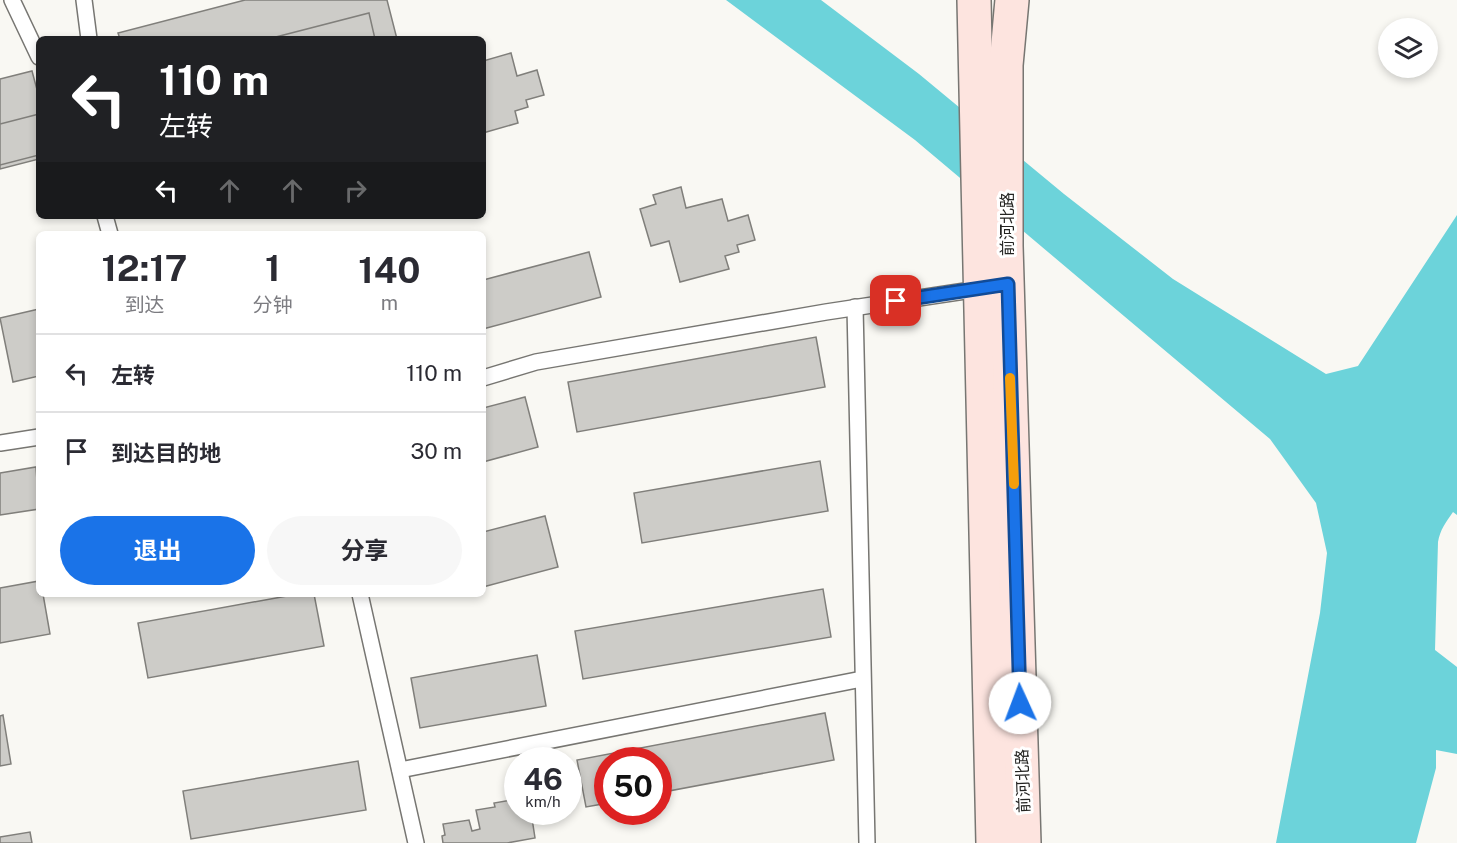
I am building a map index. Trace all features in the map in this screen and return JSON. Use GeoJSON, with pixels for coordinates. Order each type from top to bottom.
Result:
{"type":"FeatureCollection","features":[{"type":"Feature","properties":{"kind":"main road","name":"前河北路"},"geometry":{"type":"LineString","coordinates":[[974,0],[992,238],[1024,843]]}},
{"type":"Feature","properties":{"kind":"main road","name":"前河北路"},"geometry":{"type":"LineString","coordinates":[[992,238],[1012,0]]}},
{"type":"Feature","properties":{"kind":"main road","name":"前河北路"},"geometry":{"type":"LineString","coordinates":[[993,843],[994,286]]}},
{"type":"Feature","properties":{"kind":"lane"},"geometry":{"type":"LineString","coordinates":[[12,0],[36,51]]}},
{"type":"Feature","properties":{"kind":"lane"},"geometry":{"type":"LineString","coordinates":[[84,0],[89,36]]}},
{"type":"Feature","properties":{"kind":"lane"},"geometry":{"type":"LineString","coordinates":[[486,377],[536,362],[855,307],[994,286]]}},
{"type":"Feature","properties":{"kind":"lane"},"geometry":{"type":"LineString","coordinates":[[855,307],[867,843]]}},
{"type":"Feature","properties":{"kind":"lane"},"geometry":{"type":"LineString","coordinates":[[0,442],[36,437]]}},
{"type":"Feature","properties":{"kind":"lane"},"geometry":{"type":"LineString","coordinates":[[361,597],[416,843]]}},
{"type":"Feature","properties":{"kind":"lane"},"geometry":{"type":"LineString","coordinates":[[400,770],[862,679]]}},
{"type":"Feature","properties":{"kind":"water"},"geometry":{"type":"Polygon","coordinates":[[[726,0],[821,0],[919,74],[1064,194],[1173,279],[1326,374],[1358,366],[1457,215],[1457,515],[1453,512],[1438,542],[1435,650],[1457,667],[1457,754],[1436,750],[1436,768],[1416,843],[1276,843],[1320,613],[1327,553],[1316,503],[1270,439],[915,140],[726,0]]]}},
{"type":"Feature","properties":{"kind":"building"},"geometry":{"type":"Polygon","coordinates":[[[245,0],[387,0],[396,36],[119,36],[118,33],[245,0]]]}},
{"type":"Feature","properties":{"kind":"building"},"geometry":{"type":"Polygon","coordinates":[[[369,13],[374,36],[280,36],[369,13]]]}},
{"type":"Feature","properties":{"kind":"building"},"geometry":{"type":"Polygon","coordinates":[[[511,53],[517,76],[537,70],[544,95],[526,100],[528,107],[515,111],[518,123],[486,132],[486,60],[511,53]]]}},
{"type":"Feature","properties":{"kind":"building"},"geometry":{"type":"Polygon","coordinates":[[[32,71],[36,86],[36,160],[0,169],[0,79],[32,71]]]}},
{"type":"Feature","properties":{"kind":"building"},"geometry":{"type":"Polygon","coordinates":[[[36,115],[36,156],[0,165],[0,124],[36,115]]]}},
{"type":"Feature","properties":{"kind":"building"},"geometry":{"type":"Polygon","coordinates":[[[681,187],[686,208],[722,199],[728,221],[748,215],[755,240],[737,245],[739,252],[725,256],[729,269],[680,282],[669,241],[651,246],[640,209],[656,204],[653,195],[681,187]]]}},
{"type":"Feature","properties":{"kind":"building"},"geometry":{"type":"Polygon","coordinates":[[[589,252],[601,297],[486,328],[486,279],[589,252]]]}},
{"type":"Feature","properties":{"kind":"building"},"geometry":{"type":"Polygon","coordinates":[[[36,310],[36,377],[13,382],[0,318],[36,310]]]}},
{"type":"Feature","properties":{"kind":"building"},"geometry":{"type":"Polygon","coordinates":[[[816,337],[825,387],[577,432],[568,382],[816,337]]]}},
{"type":"Feature","properties":{"kind":"building"},"geometry":{"type":"Polygon","coordinates":[[[525,397],[538,447],[486,461],[486,407],[525,397]]]}},
{"type":"Feature","properties":{"kind":"building"},"geometry":{"type":"Polygon","coordinates":[[[820,461],[828,511],[642,543],[634,493],[820,461]]]}},
{"type":"Feature","properties":{"kind":"building"},"geometry":{"type":"Polygon","coordinates":[[[36,467],[36,509],[0,515],[0,473],[36,467]]]}},
{"type":"Feature","properties":{"kind":"building"},"geometry":{"type":"Polygon","coordinates":[[[545,516],[558,567],[486,586],[486,531],[545,516]]]}},
{"type":"Feature","properties":{"kind":"building"},"geometry":{"type":"Polygon","coordinates":[[[36,582],[36,597],[44,597],[50,634],[0,643],[0,588],[36,582]]]}},
{"type":"Feature","properties":{"kind":"building"},"geometry":{"type":"Polygon","coordinates":[[[823,589],[831,637],[583,679],[575,631],[823,589]]]}},
{"type":"Feature","properties":{"kind":"building"},"geometry":{"type":"Polygon","coordinates":[[[281,597],[315,597],[324,646],[148,678],[138,623],[281,597]]]}},
{"type":"Feature","properties":{"kind":"building"},"geometry":{"type":"Polygon","coordinates":[[[537,655],[546,706],[420,728],[411,678],[537,655]]]}},
{"type":"Feature","properties":{"kind":"building"},"geometry":{"type":"Polygon","coordinates":[[[825,713],[834,760],[672,790],[672,747],[646,747],[825,713]]]}},
{"type":"Feature","properties":{"kind":"building"},"geometry":{"type":"Polygon","coordinates":[[[3,715],[11,764],[0,766],[0,716],[3,715]]]}},
{"type":"Feature","properties":{"kind":"building"},"geometry":{"type":"Polygon","coordinates":[[[594,757],[594,806],[586,807],[582,786],[582,759],[594,757]]]}},
{"type":"Feature","properties":{"kind":"building"},"geometry":{"type":"Polygon","coordinates":[[[358,761],[366,810],[191,839],[183,791],[358,761]]]}},
{"type":"Feature","properties":{"kind":"building"},"geometry":{"type":"Polygon","coordinates":[[[504,801],[504,825],[533,825],[535,838],[507,843],[443,843],[442,836],[445,835],[443,824],[469,820],[472,831],[480,829],[476,810],[495,807],[494,803],[504,801]]]}},
{"type":"Feature","properties":{"kind":"building"},"geometry":{"type":"Polygon","coordinates":[[[30,832],[32,843],[0,843],[0,837],[30,832]]]}},
{"type":"Feature","properties":{"kind":"slow traffic"},"geometry":{"type":"LineString","coordinates":[[1010,378],[1014,484]]}},
{"type":"Feature","properties":{"kind":"route"},"geometry":{"type":"LineString","coordinates":[[896,301],[1008,284],[1020,703]]}}]}
